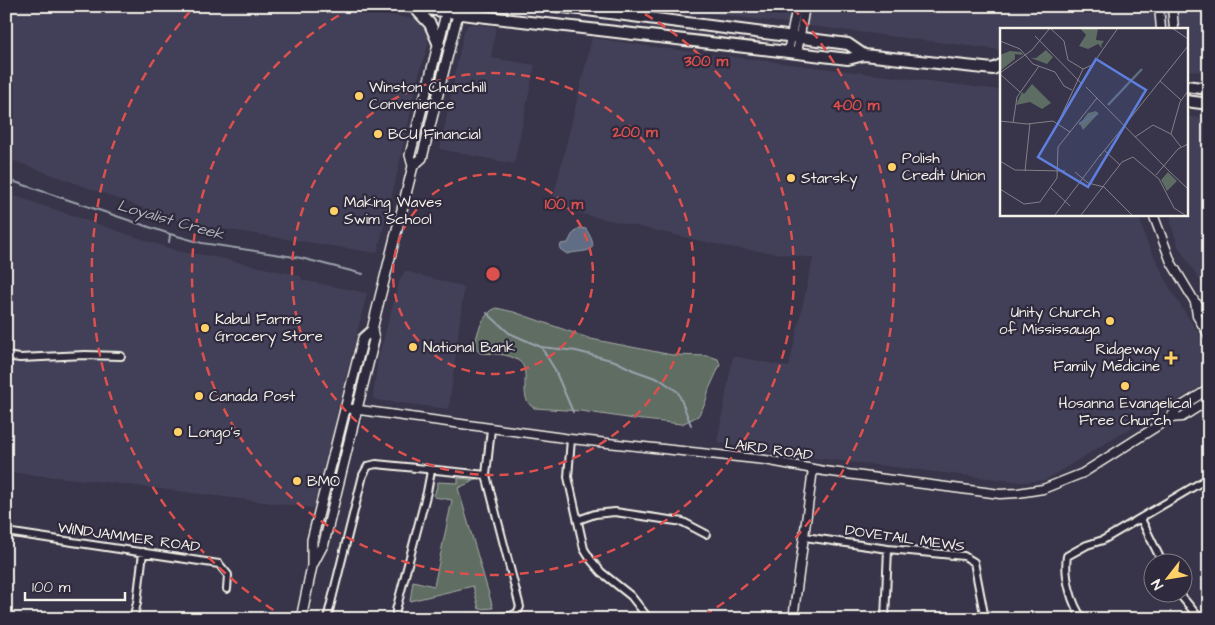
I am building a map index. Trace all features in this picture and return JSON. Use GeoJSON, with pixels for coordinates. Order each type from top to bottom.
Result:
{"type":"FeatureCollection","features":[{"type":"Feature","properties":{"kind":"main road"},"geometry":{"type":"LineString","coordinates":[[556,6],[848,44],[864,55]]}},
{"type":"Feature","properties":{"kind":"main road"},"geometry":{"type":"LineString","coordinates":[[411,7],[459,10],[848,60],[864,55],[999,69]]}},
{"type":"Feature","properties":{"kind":"main road"},"geometry":{"type":"LineString","coordinates":[[411,7],[430,24],[439,45]]}},
{"type":"Feature","properties":{"kind":"main road"},"geometry":{"type":"LineString","coordinates":[[312,566],[324,543],[374,340],[372,330],[413,166],[410,155],[447,9]]}},
{"type":"Feature","properties":{"kind":"main road"},"geometry":{"type":"LineString","coordinates":[[413,166],[422,158],[459,10]]}},
{"type":"Feature","properties":{"kind":"main road"},"geometry":{"type":"LineString","coordinates":[[1188,86],[1209,89]]}},
{"type":"Feature","properties":{"kind":"main road"},"geometry":{"type":"LineString","coordinates":[[1188,101],[1209,104]]}},
{"type":"Feature","properties":{"kind":"main road"},"geometry":{"type":"LineString","coordinates":[[301,619],[312,566],[312,540],[363,338],[372,330]]}},
{"type":"Feature","properties":{"kind":"street"},"geometry":{"type":"LineString","coordinates":[[796,37],[797,6]]}},
{"type":"Feature","properties":{"kind":"street"},"geometry":{"type":"LineString","coordinates":[[793,52],[806,6]]}},
{"type":"Feature","properties":{"kind":"street"},"geometry":{"type":"LineString","coordinates":[[1159,6],[1161,28]]}},
{"type":"Feature","properties":{"kind":"street"},"geometry":{"type":"LineString","coordinates":[[1172,6],[1174,28]]}},
{"type":"Feature","properties":{"kind":"street"},"geometry":{"type":"LineString","coordinates":[[1153,215],[1171,262],[1195,302],[1197,316],[1209,336]]}},
{"type":"Feature","properties":{"kind":"street"},"geometry":{"type":"LineString","coordinates":[[1195,302],[1206,310],[1209,315]]}},
{"type":"Feature","properties":{"kind":"street"},"geometry":{"type":"LineString","coordinates":[[6,356],[20,358],[85,355],[121,356]]}},
{"type":"Feature","properties":{"kind":"street","name":"LAIRD ROAD"},"geometry":{"type":"LineString","coordinates":[[345,408],[570,439],[755,459],[812,469],[997,493],[1018,493],[1043,489],[1084,474],[1170,418],[1177,408],[1209,389]]}},
{"type":"Feature","properties":{"kind":"street","name":"LAIRD ROAD"},"geometry":{"type":"LineString","coordinates":[[1170,418],[1182,417],[1209,400]]}},
{"type":"Feature","properties":{"kind":"street"},"geometry":{"type":"LineString","coordinates":[[455,619],[511,616],[517,613],[520,608],[486,475],[491,429]]}},
{"type":"Feature","properties":{"kind":"street"},"geometry":{"type":"LineString","coordinates":[[570,439],[568,477],[584,549],[609,580],[631,596],[649,619]]}},
{"type":"Feature","properties":{"kind":"street"},"geometry":{"type":"LineString","coordinates":[[326,619],[363,475],[368,466],[376,464],[486,475]]}},
{"type":"Feature","properties":{"kind":"street"},"geometry":{"type":"LineString","coordinates":[[793,619],[805,537],[812,469]]}},
{"type":"Feature","properties":{"kind":"street"},"geometry":{"type":"LineString","coordinates":[[396,619],[396,610],[431,471]]}},
{"type":"Feature","properties":{"kind":"street"},"geometry":{"type":"LineString","coordinates":[[1083,619],[1074,606],[1071,597],[1066,563],[1067,556],[1087,545],[1103,540],[1205,480],[1209,480]]}},
{"type":"Feature","properties":{"kind":"street"},"geometry":{"type":"LineString","coordinates":[[578,520],[595,514],[615,512],[683,522],[706,534]]}},
{"type":"Feature","properties":{"kind":"street"},"geometry":{"type":"LineString","coordinates":[[1140,519],[1157,552]]}},
{"type":"Feature","properties":{"kind":"street","name":"WINDJAMMER ROAD"},"geometry":{"type":"LineString","coordinates":[[6,532],[220,564],[228,575],[227,589]]}},
{"type":"Feature","properties":{"kind":"street","name":"DOVETAIL MEWS"},"geometry":{"type":"LineString","coordinates":[[805,537],[888,549],[964,556],[974,562],[985,619]]}},
{"type":"Feature","properties":{"kind":"street"},"geometry":{"type":"LineString","coordinates":[[886,619],[888,549]]}},
{"type":"Feature","properties":{"kind":"street"},"geometry":{"type":"LineString","coordinates":[[133,619],[137,603],[143,552]]}},
{"type":"Feature","properties":{"kind":"street"},"geometry":{"type":"LineString","coordinates":[[1186,602],[1200,619]]}},
{"type":"Feature","properties":{"kind":"shaded area"},"geometry":{"type":"Polygon","coordinates":[[[6,6],[327,6],[415,19],[423,23],[427,28],[428,45],[419,74],[396,179],[377,253],[184,223],[6,158],[6,6]]]}},
{"type":"Feature","properties":{"kind":"shaded area"},"geometry":{"type":"Polygon","coordinates":[[[651,6],[1209,6],[1209,73],[1188,70],[1188,28],[1000,28],[1000,50],[651,6]]]}},
{"type":"Feature","properties":{"kind":"shaded area"},"geometry":{"type":"Polygon","coordinates":[[[468,25],[496,27],[491,58],[535,65],[514,164],[440,149],[464,31],[468,25]]]}},
{"type":"Feature","properties":{"kind":"shaded area"},"geometry":{"type":"Polygon","coordinates":[[[592,38],[1000,90],[1000,215],[1138,215],[1146,240],[1173,294],[1209,349],[1209,381],[1045,480],[1022,482],[773,453],[717,442],[733,356],[789,367],[813,258],[728,247],[551,207],[592,38]]]}},
{"type":"Feature","properties":{"kind":"shaded area"},"geometry":{"type":"Polygon","coordinates":[[[1188,116],[1209,119],[1209,295],[1178,246],[1171,224],[1171,215],[1188,215],[1188,116]]]}},
{"type":"Feature","properties":{"kind":"shaded area"},"geometry":{"type":"Polygon","coordinates":[[[6,193],[180,252],[205,255],[301,276],[302,280],[367,293],[313,508],[105,482],[6,472],[6,193]]]}},
{"type":"Feature","properties":{"kind":"shaded area"},"geometry":{"type":"Polygon","coordinates":[[[579,228],[586,229],[593,244],[592,247],[589,250],[567,254],[560,249],[561,244],[568,243],[572,235],[579,228]]]}},
{"type":"Feature","properties":{"kind":"shaded area"},"geometry":{"type":"Polygon","coordinates":[[[405,271],[464,287],[449,409],[376,400],[373,397],[378,359],[396,293],[405,271]]]}},
{"type":"Feature","properties":{"kind":"green space"},"geometry":{"type":"Polygon","coordinates":[[[496,308],[514,312],[591,339],[672,355],[709,356],[718,359],[720,365],[709,389],[705,404],[698,416],[682,424],[581,411],[534,408],[526,398],[523,365],[515,358],[505,355],[480,353],[475,348],[483,320],[496,308]]]}},
{"type":"Feature","properties":{"kind":"green space"},"geometry":{"type":"Polygon","coordinates":[[[458,478],[476,480],[458,488],[493,608],[479,609],[473,586],[410,601],[413,581],[434,586],[452,500],[434,497],[438,482],[458,483],[458,478]]]}},
{"type":"Feature","properties":{"kind":"waterway","name":"Loyalist Creek"},"geometry":{"type":"LineString","coordinates":[[6,179],[202,243],[301,258],[363,274]]}},
{"type":"Feature","properties":{"kind":"waterway"},"geometry":{"type":"LineString","coordinates":[[169,242],[170,235]]}},
{"type":"Feature","properties":{"kind":"waterway"},"geometry":{"type":"LineString","coordinates":[[487,313],[509,333],[541,347],[576,351],[615,361],[661,380],[678,392],[691,425]]}},
{"type":"Feature","properties":{"kind":"waterway"},"geometry":{"type":"LineString","coordinates":[[541,347],[554,368],[573,412]]}},
{"type":"Feature","properties":{"kind":"place","name":"Winston Churchill Convenience"},"geometry":{"type":"Point","coordinates":[359,96]}},
{"type":"Feature","properties":{"kind":"place","name":"BCU Financial"},"geometry":{"type":"Point","coordinates":[378,134]}},
{"type":"Feature","properties":{"kind":"place","name":"Polish Credit Union"},"geometry":{"type":"Point","coordinates":[892,167]}},
{"type":"Feature","properties":{"kind":"place","name":"Starsky"},"geometry":{"type":"Point","coordinates":[791,178]}},
{"type":"Feature","properties":{"kind":"place","name":"Making Waves Swim School"},"geometry":{"type":"Point","coordinates":[334,211]}},
{"type":"Feature","properties":{"kind":"place","name":"Unity Church of Mississauga"},"geometry":{"type":"Point","coordinates":[1110,321]}},
{"type":"Feature","properties":{"kind":"place","name":"Kabul Farms Grocery Store"},"geometry":{"type":"Point","coordinates":[205,328]}},
{"type":"Feature","properties":{"kind":"place","name":"National Bank"},"geometry":{"type":"Point","coordinates":[413,347]}},
{"type":"Feature","properties":{"kind":"place","name":"Ridgeway Family Medicine"},"geometry":{"type":"Point","coordinates":[1171,358]}},
{"type":"Feature","properties":{"kind":"place","name":"Hosanna Evangelical Free Church"},"geometry":{"type":"Point","coordinates":[1125,386]}},
{"type":"Feature","properties":{"kind":"place","name":"Canada Post"},"geometry":{"type":"Point","coordinates":[199,396]}},
{"type":"Feature","properties":{"kind":"place","name":"Longo's"},"geometry":{"type":"Point","coordinates":[178,432]}},
{"type":"Feature","properties":{"kind":"place","name":"BMO"},"geometry":{"type":"Point","coordinates":[297,481]}}]}
